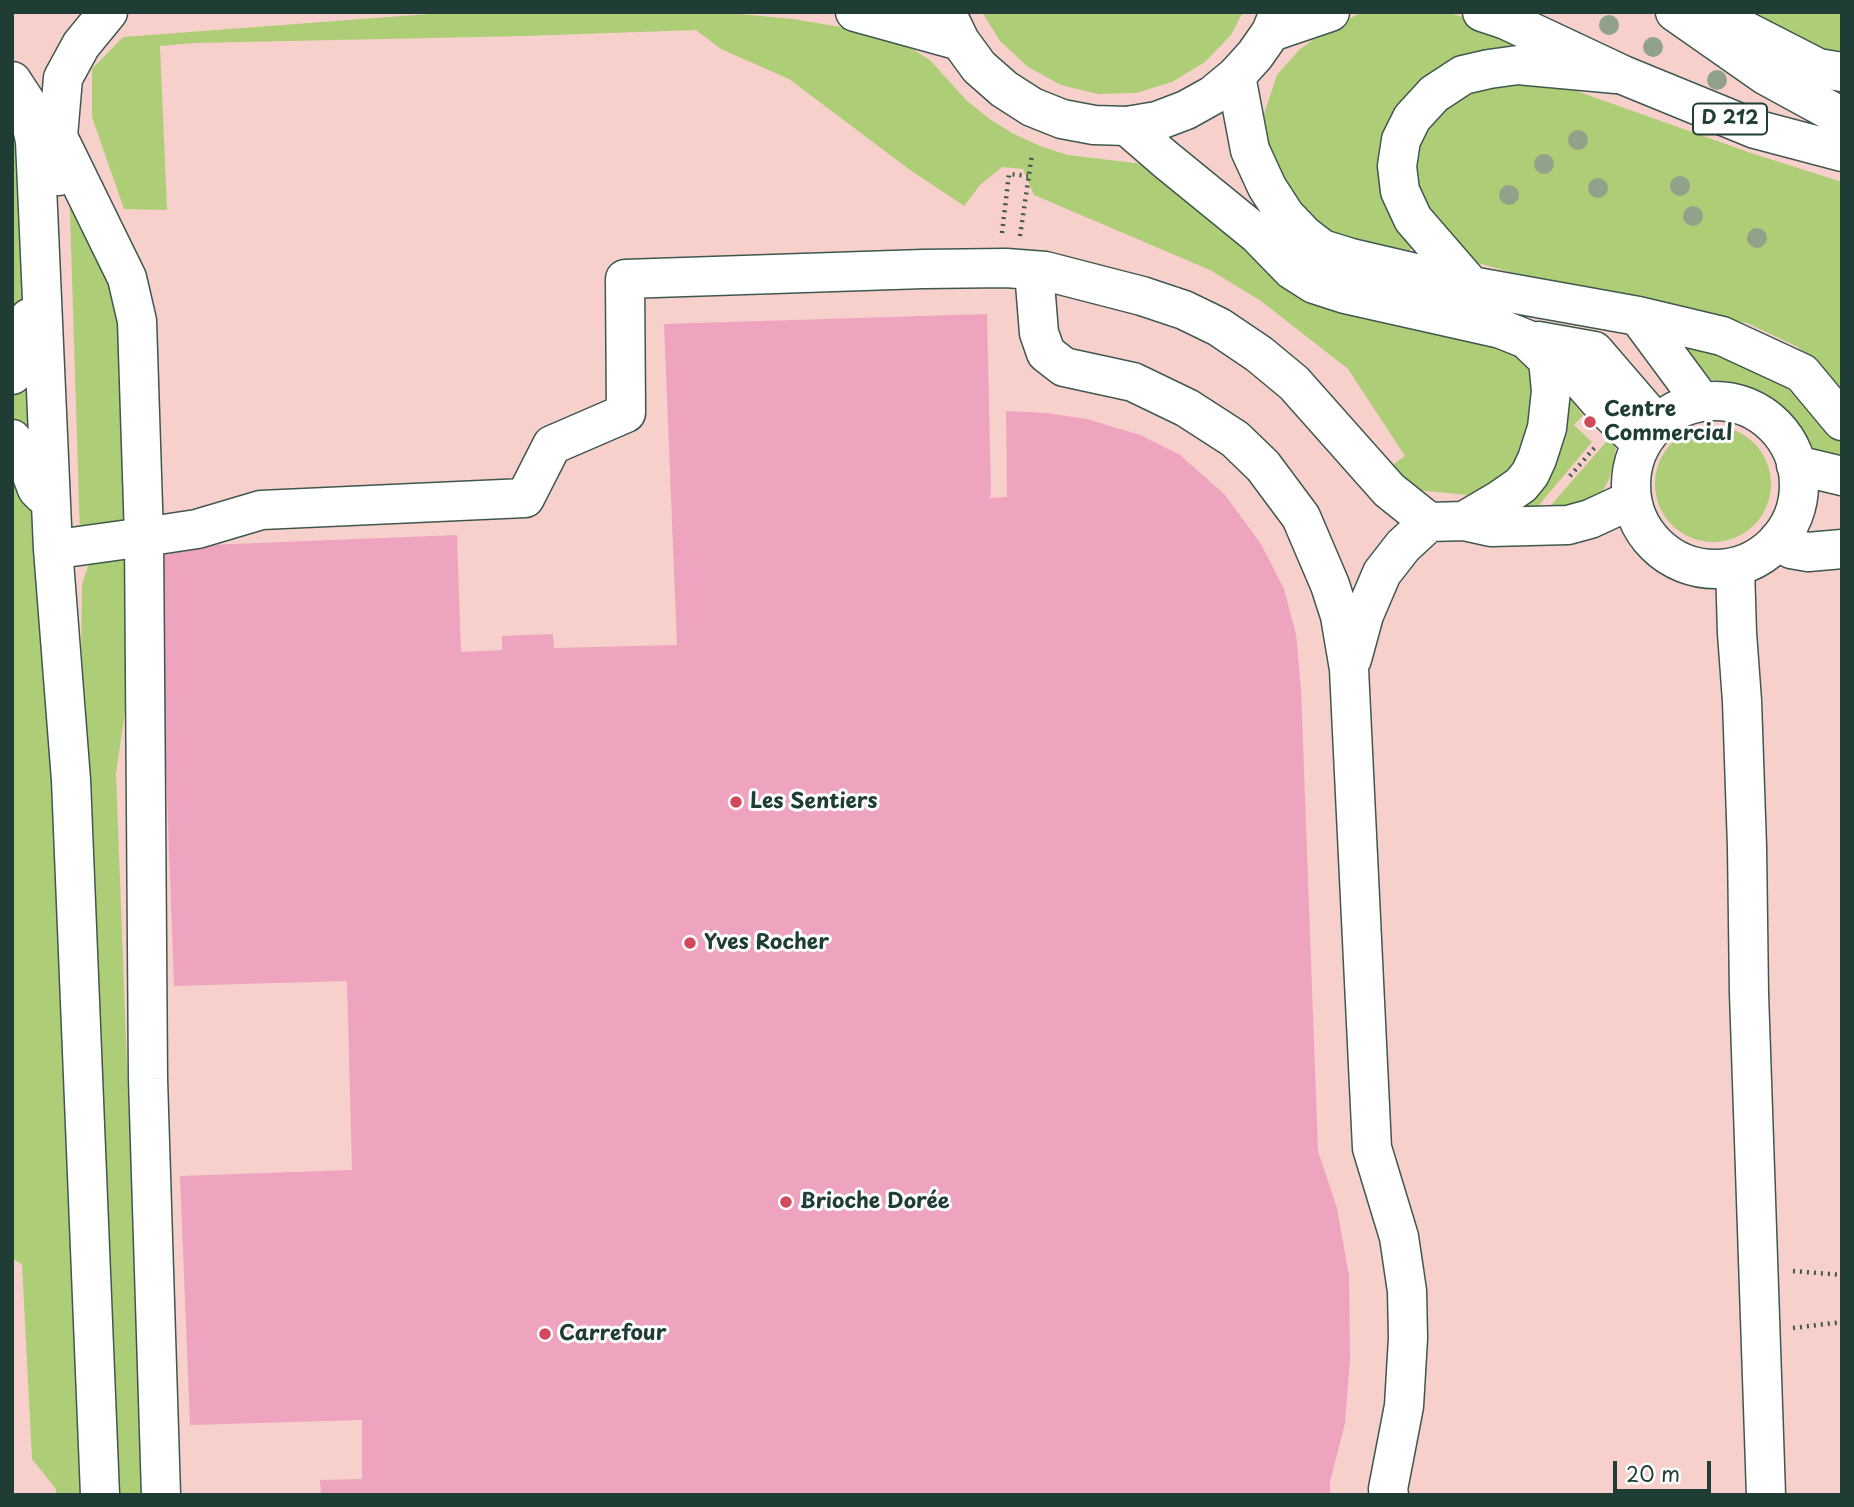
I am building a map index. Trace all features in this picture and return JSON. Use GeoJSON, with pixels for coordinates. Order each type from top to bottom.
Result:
{"type":"FeatureCollection","features":[{"type":"Feature","properties":{"kind":"main road"},"geometry":{"type":"LineString","coordinates":[[71,780],[72,547],[58,136],[63,78],[81,45],[108,12]]}},
{"type":"Feature","properties":{"kind":"main road"},"geometry":{"type":"LineString","coordinates":[[855,12],[953,27],[979,67],[1004,89],[1031,107],[1062,119],[1094,125],[1127,126],[1157,121],[1186,110],[1213,95],[1236,76],[1255,55],[1275,22],[1330,12]]}},
{"type":"Feature","properties":{"kind":"main road","name":"D 212"},"geometry":{"type":"LineString","coordinates":[[1482,12],[1506,20],[1623,75],[1755,129],[1842,152]]}},
{"type":"Feature","properties":{"kind":"main road","name":"D 212"},"geometry":{"type":"LineString","coordinates":[[1675,12],[1765,75],[1842,117]]}},
{"type":"Feature","properties":{"kind":"main road"},"geometry":{"type":"LineString","coordinates":[[1709,12],[1818,68],[1842,72]]}},
{"type":"Feature","properties":{"kind":"main road"},"geometry":{"type":"LineString","coordinates":[[1471,286],[1413,219],[1400,191],[1397,166],[1401,140],[1412,118],[1434,94],[1463,75],[1489,69],[1518,65],[1623,75]]}},
{"type":"Feature","properties":{"kind":"main road"},"geometry":{"type":"LineString","coordinates":[[1236,76],[1250,150],[1267,187],[1285,215],[1322,249],[1471,286],[1638,316],[1722,336],[1802,373],[1842,421]]}},
{"type":"Feature","properties":{"kind":"main road"},"geometry":{"type":"LineString","coordinates":[[12,81],[27,104],[35,141],[51,502],[71,780],[100,1495]]}},
{"type":"Feature","properties":{"kind":"main road"},"geometry":{"type":"LineString","coordinates":[[1127,126],[1257,234],[1293,270],[1314,284],[1345,294],[1501,329],[1537,350],[1594,351],[1649,433]]}},
{"type":"Feature","properties":{"kind":"main road"},"geometry":{"type":"LineString","coordinates":[[58,136],[127,278],[136,321],[144,537],[148,1079],[161,1495]]}},
{"type":"Feature","properties":{"kind":"main road"},"geometry":{"type":"LineString","coordinates":[[72,547],[197,528],[261,510],[525,498],[552,445],[626,413],[625,279],[1006,268],[1026,258]]}},
{"type":"Feature","properties":{"kind":"main road"},"geometry":{"type":"LineString","coordinates":[[1026,258],[1045,271],[1142,296],[1184,310],[1219,327],[1259,354],[1294,383],[1389,490],[1446,522],[1491,527],[1568,524],[1590,519],[1631,500]]}},
{"type":"Feature","properties":{"kind":"main road"},"geometry":{"type":"LineString","coordinates":[[1026,258],[1039,333],[1046,353],[1065,367],[1133,382],[1187,408],[1235,439],[1263,466],[1301,517],[1340,616],[1349,668],[1372,1148],[1399,1237],[1407,1291],[1408,1338],[1404,1406],[1388,1495]]}},
{"type":"Feature","properties":{"kind":"main road"},"geometry":{"type":"LineString","coordinates":[[12,375],[17,370],[29,317],[41,291]]}},
{"type":"Feature","properties":{"kind":"main road"},"geometry":{"type":"LineString","coordinates":[[1638,316],[1701,401]]}},
{"type":"Feature","properties":{"kind":"main road"},"geometry":{"type":"LineString","coordinates":[[1349,668],[1364,615],[1382,573],[1403,546],[1446,522],[1498,501],[1521,485],[1530,474],[1547,428],[1551,391],[1537,350]]}},
{"type":"Feature","properties":{"kind":"main road"},"geometry":{"type":"LineString","coordinates":[[1701,401],[1726,401],[1761,414],[1787,441],[1798,479],[1792,518],[1778,540],[1759,557],[1735,567],[1716,570],[1696,568],[1677,561],[1661,550],[1647,536],[1637,519],[1631,500],[1631,471],[1635,457],[1649,433],[1677,409],[1701,401]]}},
{"type":"Feature","properties":{"kind":"main road"},"geometry":{"type":"LineString","coordinates":[[12,439],[23,452],[37,489],[51,502]]}},
{"type":"Feature","properties":{"kind":"main road"},"geometry":{"type":"LineString","coordinates":[[1798,479],[1842,476]]}},
{"type":"Feature","properties":{"kind":"main road"},"geometry":{"type":"LineString","coordinates":[[1798,479],[1816,492],[1842,496]]}},
{"type":"Feature","properties":{"kind":"main road"},"geometry":{"type":"LineString","coordinates":[[1778,540],[1791,549],[1808,552],[1842,549]]}},
{"type":"Feature","properties":{"kind":"main road"},"geometry":{"type":"LineString","coordinates":[[1735,567],[1747,847],[1748,993],[1766,1495]]}},
{"type":"Feature","properties":{"kind":"path"},"geometry":{"type":"LineString","coordinates":[[1026,258],[1028,176],[1032,154]]}},
{"type":"Feature","properties":{"kind":"path"},"geometry":{"type":"LineString","coordinates":[[1002,228],[1009,174],[1028,176]]}},
{"type":"Feature","properties":{"kind":"shaded area"},"geometry":{"type":"Polygon","coordinates":[[[12,12],[1842,12],[1842,1495],[12,1495],[12,12]]]}},
{"type":"Feature","properties":{"kind":"green space"},"geometry":{"type":"Polygon","coordinates":[[[455,12],[716,12],[793,19],[858,30],[914,50],[930,60],[966,100],[1012,133],[1068,155],[1151,165],[1492,338],[1520,355],[1536,384],[1536,404],[1515,470],[1482,492],[1467,495],[1407,489],[1388,468],[1405,456],[1348,369],[1261,301],[1210,270],[1034,195],[1023,169],[1002,167],[980,185],[964,206],[910,170],[789,79],[721,49],[696,30],[160,46],[167,210],[124,209],[92,117],[92,69],[123,37],[455,12]]]}},
{"type":"Feature","properties":{"kind":"green space"},"geometry":{"type":"Polygon","coordinates":[[[982,12],[1243,12],[1231,35],[1205,62],[1172,82],[1136,93],[1098,94],[1061,85],[1028,67],[1000,41],[982,12]]]}},
{"type":"Feature","properties":{"kind":"green space"},"geometry":{"type":"Polygon","coordinates":[[[1363,12],[1443,12],[1460,16],[1528,46],[1404,103],[1413,244],[1409,253],[1345,240],[1316,222],[1268,152],[1264,114],[1277,75],[1300,49],[1330,28],[1363,12]]]}},
{"type":"Feature","properties":{"kind":"green space"},"geometry":{"type":"Polygon","coordinates":[[[1737,12],[1842,12],[1842,60],[1737,12]]]}},
{"type":"Feature","properties":{"kind":"green space"},"geometry":{"type":"Polygon","coordinates":[[[1528,80],[1571,89],[1751,153],[1842,182],[1842,390],[1798,347],[1747,323],[1531,278],[1478,263],[1448,242],[1422,209],[1409,158],[1417,131],[1469,87],[1528,80]]]}},
{"type":"Feature","properties":{"kind":"green space"},"geometry":{"type":"Polygon","coordinates":[[[12,100],[24,120],[83,1495],[56,1495],[56,1489],[32,1459],[22,1264],[12,1259],[12,100]]]}},
{"type":"Feature","properties":{"kind":"green space"},"geometry":{"type":"Polygon","coordinates":[[[69,181],[118,302],[125,527],[80,536],[69,181]]]}},
{"type":"Feature","properties":{"kind":"green space"},"geometry":{"type":"Polygon","coordinates":[[[1685,345],[1717,349],[1781,383],[1842,436],[1842,470],[1817,454],[1798,425],[1774,398],[1734,383],[1707,379],[1673,347],[1685,345]]]}},
{"type":"Feature","properties":{"kind":"green space"},"geometry":{"type":"Polygon","coordinates":[[[1564,391],[1583,415],[1574,425],[1592,442],[1529,517],[1505,513],[1564,391]]]}},
{"type":"Feature","properties":{"kind":"green space"},"geometry":{"type":"Polygon","coordinates":[[[1713,426],[1735,431],[1754,443],[1766,462],[1771,484],[1766,506],[1754,525],[1735,537],[1713,542],[1691,537],[1672,525],[1660,506],[1655,484],[1660,462],[1672,443],[1691,431],[1713,426]]]}},
{"type":"Feature","properties":{"kind":"green space"},"geometry":{"type":"Polygon","coordinates":[[[1613,434],[1616,441],[1615,459],[1601,494],[1589,505],[1546,511],[1613,434]]]}},
{"type":"Feature","properties":{"kind":"green space"},"geometry":{"type":"Polygon","coordinates":[[[123,557],[129,563],[130,677],[116,773],[143,1495],[110,1495],[81,665],[82,584],[89,564],[101,559],[123,557]]]}},
{"type":"Feature","properties":{"kind":"building","name":"Les Sentiers"},"geometry":{"type":"Polygon","coordinates":[[[987,314],[989,498],[1007,497],[1006,411],[1087,419],[1140,435],[1180,455],[1225,495],[1261,544],[1284,589],[1296,634],[1301,689],[1318,1151],[1337,1208],[1349,1276],[1350,1359],[1345,1423],[1330,1482],[1330,1495],[321,1495],[320,1480],[362,1479],[362,1420],[190,1425],[180,1176],[352,1170],[347,981],[174,986],[158,547],[457,535],[461,652],[502,650],[502,636],[553,634],[554,648],[677,645],[664,324],[987,314]]]}},
{"type":"Feature","properties":{"kind":"place","name":"Centre Commercial"},"geometry":{"type":"Point","coordinates":[1590,422]}},
{"type":"Feature","properties":{"kind":"place","name":"Les Sentiers"},"geometry":{"type":"Point","coordinates":[736,802]}},
{"type":"Feature","properties":{"kind":"place","name":"Yves Rocher"},"geometry":{"type":"Point","coordinates":[690,943]}},
{"type":"Feature","properties":{"kind":"place","name":"Brioche Dorée"},"geometry":{"type":"Point","coordinates":[786,1202]}},
{"type":"Feature","properties":{"kind":"place","name":"Carrefour"},"geometry":{"type":"Point","coordinates":[545,1334]}}]}
